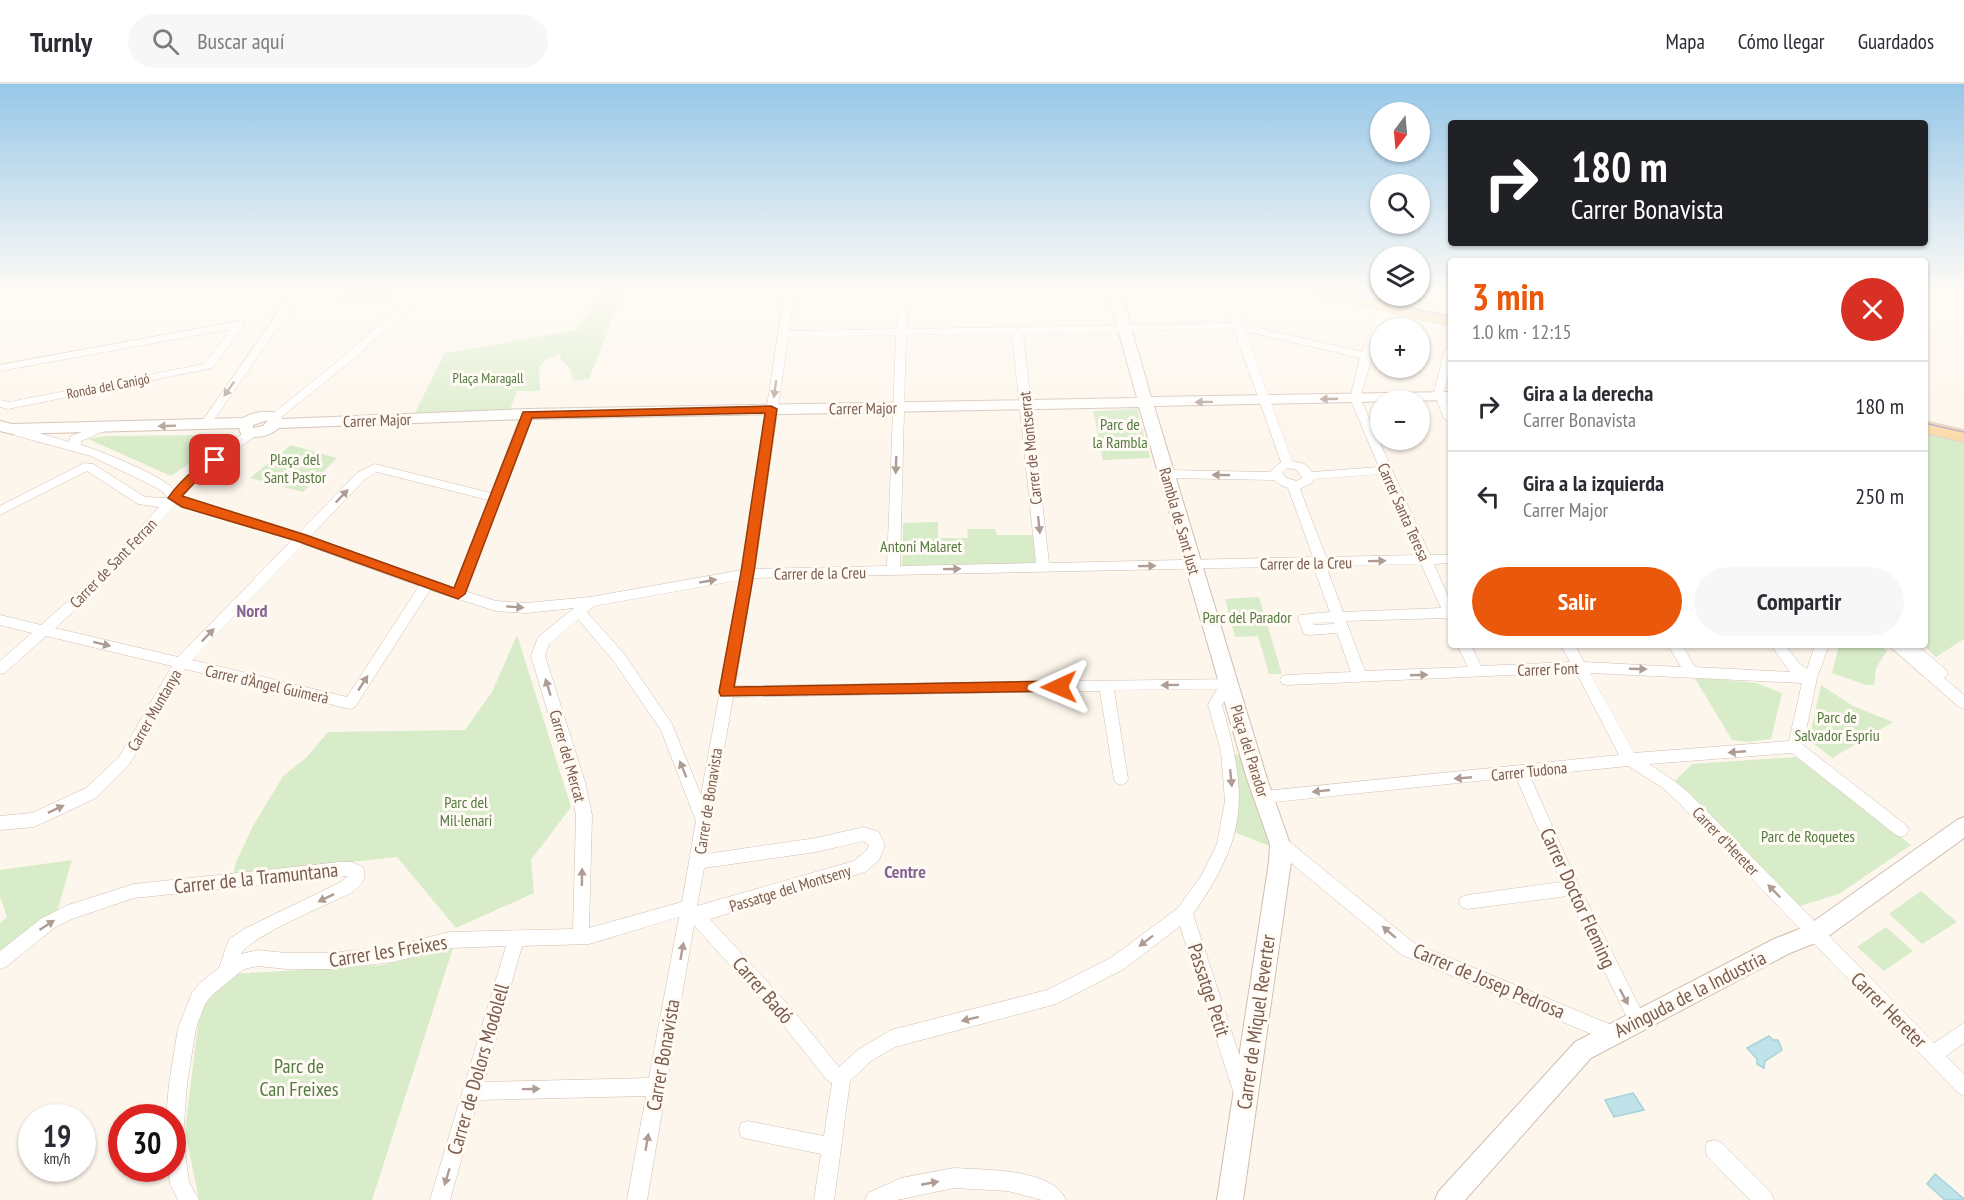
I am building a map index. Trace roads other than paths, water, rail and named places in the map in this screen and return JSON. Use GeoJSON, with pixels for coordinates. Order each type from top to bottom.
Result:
{"type":"FeatureCollection","features":[{"type":"Feature","properties":{"kind":"main road"},"geometry":{"type":"LineString","coordinates":[[1928,414],[1964,421]]}},
{"type":"Feature","properties":{"kind":"main road"},"geometry":{"type":"LineString","coordinates":[[1928,428],[1964,436]]}},
{"type":"Feature","properties":{"kind":"street","name":"Ronda del Canigó"},"geometry":{"type":"LineString","coordinates":[[0,368],[147,341]]}},
{"type":"Feature","properties":{"kind":"street","name":"Ronda del Canigó"},"geometry":{"type":"LineString","coordinates":[[0,404],[8,406],[208,366],[227,341]]}},
{"type":"Feature","properties":{"kind":"street"},"geometry":{"type":"LineString","coordinates":[[205,424],[263,341]]}},
{"type":"Feature","properties":{"kind":"street"},"geometry":{"type":"LineString","coordinates":[[272,419],[273,412],[355,341]]}},
{"type":"Feature","properties":{"kind":"street"},"geometry":{"type":"LineString","coordinates":[[272,419],[367,341]]}},
{"type":"Feature","properties":{"kind":"street"},"geometry":{"type":"LineString","coordinates":[[782,341],[747,574],[726,692],[1228,683]]}},
{"type":"Feature","properties":{"kind":"street"},"geometry":{"type":"LineString","coordinates":[[893,571],[900,341]]}},
{"type":"Feature","properties":{"kind":"street","name":"Carrer de Montserrat"},"geometry":{"type":"LineString","coordinates":[[1018,341],[1043,567]]}},
{"type":"Feature","properties":{"kind":"street","name":"Rambla de Sant Just"},"geometry":{"type":"LineString","coordinates":[[1128,341],[1228,683]]}},
{"type":"Feature","properties":{"kind":"street"},"geometry":{"type":"LineString","coordinates":[[1243,341],[1287,465]]}},
{"type":"Feature","properties":{"kind":"street"},"geometry":{"type":"LineString","coordinates":[[1302,341],[1366,356]]}},
{"type":"Feature","properties":{"kind":"street"},"geometry":{"type":"LineString","coordinates":[[1355,398],[1372,341]]}},
{"type":"Feature","properties":{"kind":"street"},"geometry":{"type":"LineString","coordinates":[[1445,397],[1448,368]]}},
{"type":"Feature","properties":{"kind":"street","name":"Carrer Major"},"geometry":{"type":"LineString","coordinates":[[249,428],[264,431],[272,419],[1445,397]]}},
{"type":"Feature","properties":{"kind":"street","name":"Carrer Santa Teresa"},"geometry":{"type":"LineString","coordinates":[[1355,398],[1448,610]]}},
{"type":"Feature","properties":{"kind":"street"},"geometry":{"type":"LineString","coordinates":[[458,594],[527,414]]}},
{"type":"Feature","properties":{"kind":"street"},"geometry":{"type":"LineString","coordinates":[[6,427],[205,424],[249,428]]}},
{"type":"Feature","properties":{"kind":"street"},"geometry":{"type":"LineString","coordinates":[[0,511],[84,467],[89,467],[142,501],[172,501],[167,489],[95,453],[21,434],[6,427]]}},
{"type":"Feature","properties":{"kind":"street"},"geometry":{"type":"LineString","coordinates":[[75,447],[75,439],[81,435],[105,427]]}},
{"type":"Feature","properties":{"kind":"street","name":"Carrer de Sant Ferran"},"geometry":{"type":"LineString","coordinates":[[0,669],[98,582],[197,474],[249,428]]}},
{"type":"Feature","properties":{"kind":"street"},"geometry":{"type":"LineString","coordinates":[[1276,476],[1278,468],[1287,465],[1301,467],[1308,476]]}},
{"type":"Feature","properties":{"kind":"street","name":"Carrer Muntanya"},"geometry":{"type":"LineString","coordinates":[[0,823],[34,820],[91,793],[124,761],[181,663],[361,476],[375,468],[496,498]]}},
{"type":"Feature","properties":{"kind":"street"},"geometry":{"type":"LineString","coordinates":[[1308,476],[1386,470]]}},
{"type":"Feature","properties":{"kind":"street"},"geometry":{"type":"LineString","coordinates":[[1166,474],[1276,476],[1283,482],[1293,485],[1305,483],[1308,476]]}},
{"type":"Feature","properties":{"kind":"street"},"geometry":{"type":"LineString","coordinates":[[1293,485],[1320,555],[1318,562],[1360,677]]}},
{"type":"Feature","properties":{"kind":"street","name":"Carrer de la Creu"},"geometry":{"type":"LineString","coordinates":[[172,501],[301,538],[427,584],[496,606],[526,608],[585,607],[747,574],[1448,559]]}},
{"type":"Feature","properties":{"kind":"street","name":"Carrer d'Àngel Guimerà"},"geometry":{"type":"LineString","coordinates":[[0,620],[350,703],[427,584]]}},
{"type":"Feature","properties":{"kind":"street"},"geometry":{"type":"LineString","coordinates":[[585,607],[667,728],[704,823]]}},
{"type":"Feature","properties":{"kind":"street","name":"Carrer del Mercat"},"geometry":{"type":"LineString","coordinates":[[581,935],[584,815],[577,782],[538,656],[543,641],[585,607]]}},
{"type":"Feature","properties":{"kind":"street"},"geometry":{"type":"LineString","coordinates":[[1340,623],[1448,614]]}},
{"type":"Feature","properties":{"kind":"street"},"geometry":{"type":"LineString","coordinates":[[1465,648],[1477,672]]}},
{"type":"Feature","properties":{"kind":"street"},"geometry":{"type":"LineString","coordinates":[[1570,648],[1629,759]]}},
{"type":"Feature","properties":{"kind":"street"},"geometry":{"type":"LineString","coordinates":[[1677,648],[1691,672]]}},
{"type":"Feature","properties":{"kind":"street"},"geometry":{"type":"LineString","coordinates":[[1780,648],[1794,667],[1810,678]]}},
{"type":"Feature","properties":{"kind":"street"},"geometry":{"type":"LineString","coordinates":[[1821,648],[1810,678],[1795,747],[1900,831]]}},
{"type":"Feature","properties":{"kind":"street"},"geometry":{"type":"LineString","coordinates":[[1898,648],[1964,703]]}},
{"type":"Feature","properties":{"kind":"street"},"geometry":{"type":"LineString","coordinates":[[1912,648],[1964,692]]}},
{"type":"Feature","properties":{"kind":"street","name":"Carrer Font"},"geometry":{"type":"LineString","coordinates":[[1287,680],[1579,667],[1810,678]]}},
{"type":"Feature","properties":{"kind":"street"},"geometry":{"type":"LineString","coordinates":[[824,1200],[842,1073],[891,1039],[1050,998],[1118,963],[1184,913],[1207,881],[1225,846],[1233,801],[1228,751],[1215,705],[1228,683]]}},
{"type":"Feature","properties":{"kind":"street","name":"Plaça del Parador"},"geometry":{"type":"LineString","coordinates":[[1228,683],[1280,844]]}},
{"type":"Feature","properties":{"kind":"street"},"geometry":{"type":"LineString","coordinates":[[1106,686],[1121,779]]}},
{"type":"Feature","properties":{"kind":"street","name":"Carrer de Bonavista"},"geometry":{"type":"LineString","coordinates":[[693,912],[698,862],[726,692]]}},
{"type":"Feature","properties":{"kind":"street"},"geometry":{"type":"LineString","coordinates":[[1228,751],[1246,743]]}},
{"type":"Feature","properties":{"kind":"street","name":"Carrer Tudona"},"geometry":{"type":"LineString","coordinates":[[1264,797],[1629,759],[1795,747]]}},
{"type":"Feature","properties":{"kind":"street","name":"Carrer d'Hereter"},"geometry":{"type":"LineString","coordinates":[[1629,759],[1676,791],[1815,933]]}},
{"type":"Feature","properties":{"kind":"street","name":"Carrer Doctor Fleming"},"geometry":{"type":"LineString","coordinates":[[1521,772],[1572,888],[1638,1022]]}},
{"type":"Feature","properties":{"kind":"street","name":"Avinguda de la Industria"},"geometry":{"type":"LineString","coordinates":[[1448,1200],[1583,1050],[1782,946],[1815,933],[1964,826]]}},
{"type":"Feature","properties":{"kind":"street","name":"Passatge del Montseny"},"geometry":{"type":"LineString","coordinates":[[693,912],[860,867],[873,855],[877,845],[873,837],[864,834],[816,845],[698,862]]}},
{"type":"Feature","properties":{"kind":"street","name":"Carrer de Josep Pedrosa"},"geometry":{"type":"LineString","coordinates":[[1280,844],[1408,949],[1613,1034]]}},
{"type":"Feature","properties":{"kind":"street","name":"Carrer de Miquel Reverter"},"geometry":{"type":"LineString","coordinates":[[1230,1200],[1280,862],[1280,844]]}},
{"type":"Feature","properties":{"kind":"street","name":"Carrer de la Tramuntana"},"geometry":{"type":"LineString","coordinates":[[0,961],[48,923],[68,913],[134,891],[340,869],[351,869],[357,872],[357,879],[347,887],[252,933],[235,945],[226,970]]}},
{"type":"Feature","properties":{"kind":"street"},"geometry":{"type":"LineString","coordinates":[[1467,902],[1572,888]]}},
{"type":"Feature","properties":{"kind":"street","name":"Carrer les Freixes"},"geometry":{"type":"LineString","coordinates":[[189,1200],[180,1184],[174,1138],[178,1084],[187,1028],[198,999],[226,970],[240,962],[258,958],[331,962],[393,954],[450,940],[589,936],[675,910],[693,912]]}},
{"type":"Feature","properties":{"kind":"street","name":"Carrer Badó"},"geometry":{"type":"LineString","coordinates":[[693,912],[842,1073]]}},
{"type":"Feature","properties":{"kind":"street","name":"Carrer Bonavista"},"geometry":{"type":"LineString","coordinates":[[637,1200],[657,1087],[693,912]]}},
{"type":"Feature","properties":{"kind":"street","name":"Passatge Petit"},"geometry":{"type":"LineString","coordinates":[[1184,913],[1245,1101]]}},
{"type":"Feature","properties":{"kind":"street","name":"Carrer Hereter"},"geometry":{"type":"LineString","coordinates":[[1815,933],[1835,957],[1964,1087]]}},
{"type":"Feature","properties":{"kind":"street","name":"Carrer de Dolors Modolell"},"geometry":{"type":"LineString","coordinates":[[440,1200],[516,939]]}},
{"type":"Feature","properties":{"kind":"street"},"geometry":{"type":"LineString","coordinates":[[1933,1054],[1964,1032]]}},
{"type":"Feature","properties":{"kind":"street"},"geometry":{"type":"LineString","coordinates":[[473,1090],[657,1087]]}},
{"type":"Feature","properties":{"kind":"street"},"geometry":{"type":"LineString","coordinates":[[748,1130],[831,1147]]}},
{"type":"Feature","properties":{"kind":"street"},"geometry":{"type":"LineString","coordinates":[[1714,1149],[1764,1200]]}},
{"type":"Feature","properties":{"kind":"street"},"geometry":{"type":"LineString","coordinates":[[875,1200],[901,1188],[954,1178],[1008,1181],[1047,1191],[1056,1200]]}},
{"type":"Feature","properties":{"kind":"water"},"geometry":{"type":"Polygon","coordinates":[[[1769,1036],[1773,1040],[1778,1040],[1782,1050],[1765,1061],[1764,1068],[1757,1064],[1757,1059],[1747,1048],[1769,1036]]]}},
{"type":"Feature","properties":{"kind":"water"},"geometry":{"type":"Polygon","coordinates":[[[1633,1093],[1644,1110],[1614,1117],[1605,1100],[1633,1093]]]}},
{"type":"Feature","properties":{"kind":"water"},"geometry":{"type":"Polygon","coordinates":[[[1935,1174],[1964,1200],[1945,1200],[1927,1184],[1935,1174]]]}},
{"type":"Feature","properties":{"kind":"tram line"},"geometry":{"type":"LineString","coordinates":[[1928,424],[1964,432]]}},
{"type":"Feature","properties":{"kind":"district","name":"Nord"},"geometry":{"type":"Point","coordinates":[252,611]}},
{"type":"Feature","properties":{"kind":"district","name":"Centre"},"geometry":{"type":"Point","coordinates":[905,872]}},
{"type":"Feature","properties":{"kind":"park label","name":"Plaça Maragall"},"geometry":{"type":"Point","coordinates":[488,378]}},
{"type":"Feature","properties":{"kind":"park label","name":"Parc de la Rambla"},"geometry":{"type":"Point","coordinates":[1120,433]}},
{"type":"Feature","properties":{"kind":"park label","name":"Plaça del Sant Pastor"},"geometry":{"type":"Point","coordinates":[295,468]}},
{"type":"Feature","properties":{"kind":"park label","name":"Antoni Malaret"},"geometry":{"type":"Point","coordinates":[921,546]}},
{"type":"Feature","properties":{"kind":"park label","name":"Parc del Parador"},"geometry":{"type":"Point","coordinates":[1247,617]}},
{"type":"Feature","properties":{"kind":"park label","name":"Parc de Salvador Espriu"},"geometry":{"type":"Point","coordinates":[1837,726]}},
{"type":"Feature","properties":{"kind":"park label","name":"Parc del Mil·lenari"},"geometry":{"type":"Point","coordinates":[466,811]}},
{"type":"Feature","properties":{"kind":"park label","name":"Parc de Roquetes"},"geometry":{"type":"Point","coordinates":[1808,836]}},
{"type":"Feature","properties":{"kind":"park label","name":"Parc de Can Freixes"},"geometry":{"type":"Point","coordinates":[299,1078]}}]}
